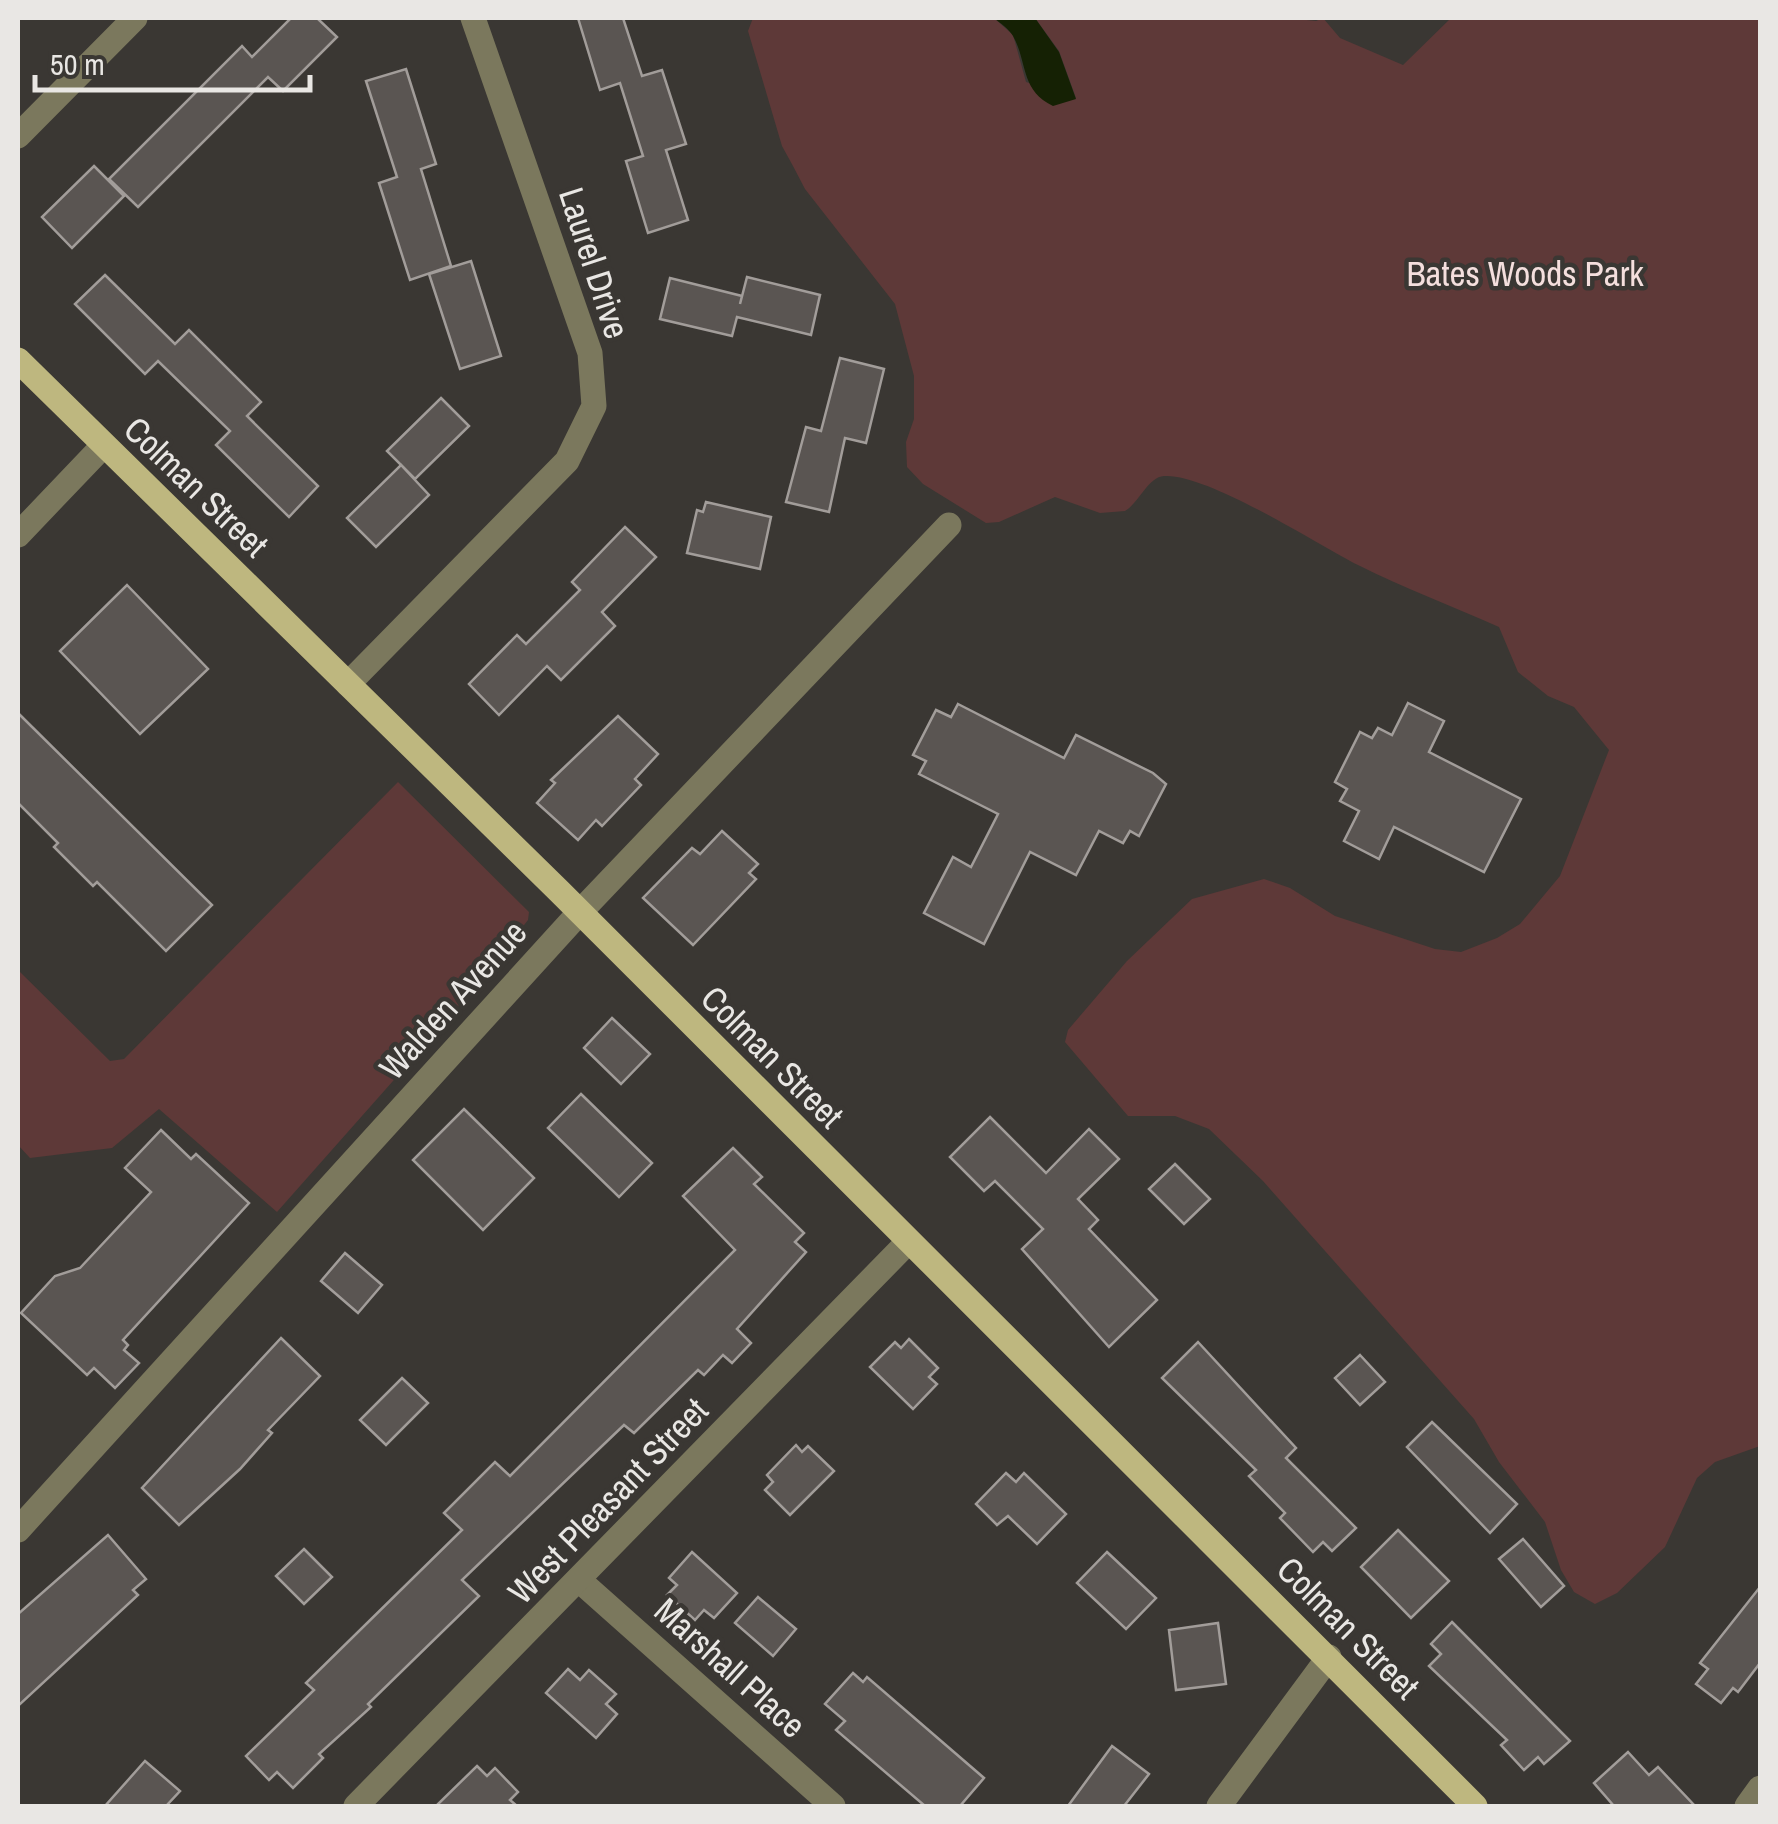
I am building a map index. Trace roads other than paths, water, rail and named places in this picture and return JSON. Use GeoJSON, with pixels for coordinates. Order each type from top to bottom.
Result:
{"type":"FeatureCollection","features":[{"type":"Feature","properties":{"kind":"main road","name":"Colman Street"},"geometry":{"type":"LineString","coordinates":[[18,360],[580,912],[1476,1806]]}},
{"type":"Feature","properties":{"kind":"street"},"geometry":{"type":"LineString","coordinates":[[18,136],[135,18]]}},
{"type":"Feature","properties":{"kind":"street","name":"Laurel Drive"},"geometry":{"type":"LineString","coordinates":[[348,684],[567,462],[594,406],[590,353],[473,18]]}},
{"type":"Feature","properties":{"kind":"street"},"geometry":{"type":"LineString","coordinates":[[18,535],[103,446]]}},
{"type":"Feature","properties":{"kind":"street","name":"Walden Avenue"},"geometry":{"type":"LineString","coordinates":[[18,1530],[580,912],[948,525]]}},
{"type":"Feature","properties":{"kind":"street","name":"West Pleasant Street"},"geometry":{"type":"LineString","coordinates":[[356,1806],[908,1242]]}},
{"type":"Feature","properties":{"kind":"street","name":"Marshall Place"},"geometry":{"type":"LineString","coordinates":[[580,1581],[833,1806]]}},
{"type":"Feature","properties":{"kind":"street"},"geometry":{"type":"LineString","coordinates":[[1220,1806],[1329,1657]]}},
{"type":"Feature","properties":{"kind":"street"},"geometry":{"type":"LineString","coordinates":[[1747,1806],[1760,1788]]}},
{"type":"Feature","properties":{"kind":"park label","name":"Bates Woods Park"},"geometry":{"type":"Point","coordinates":[1525,274]}}]}
